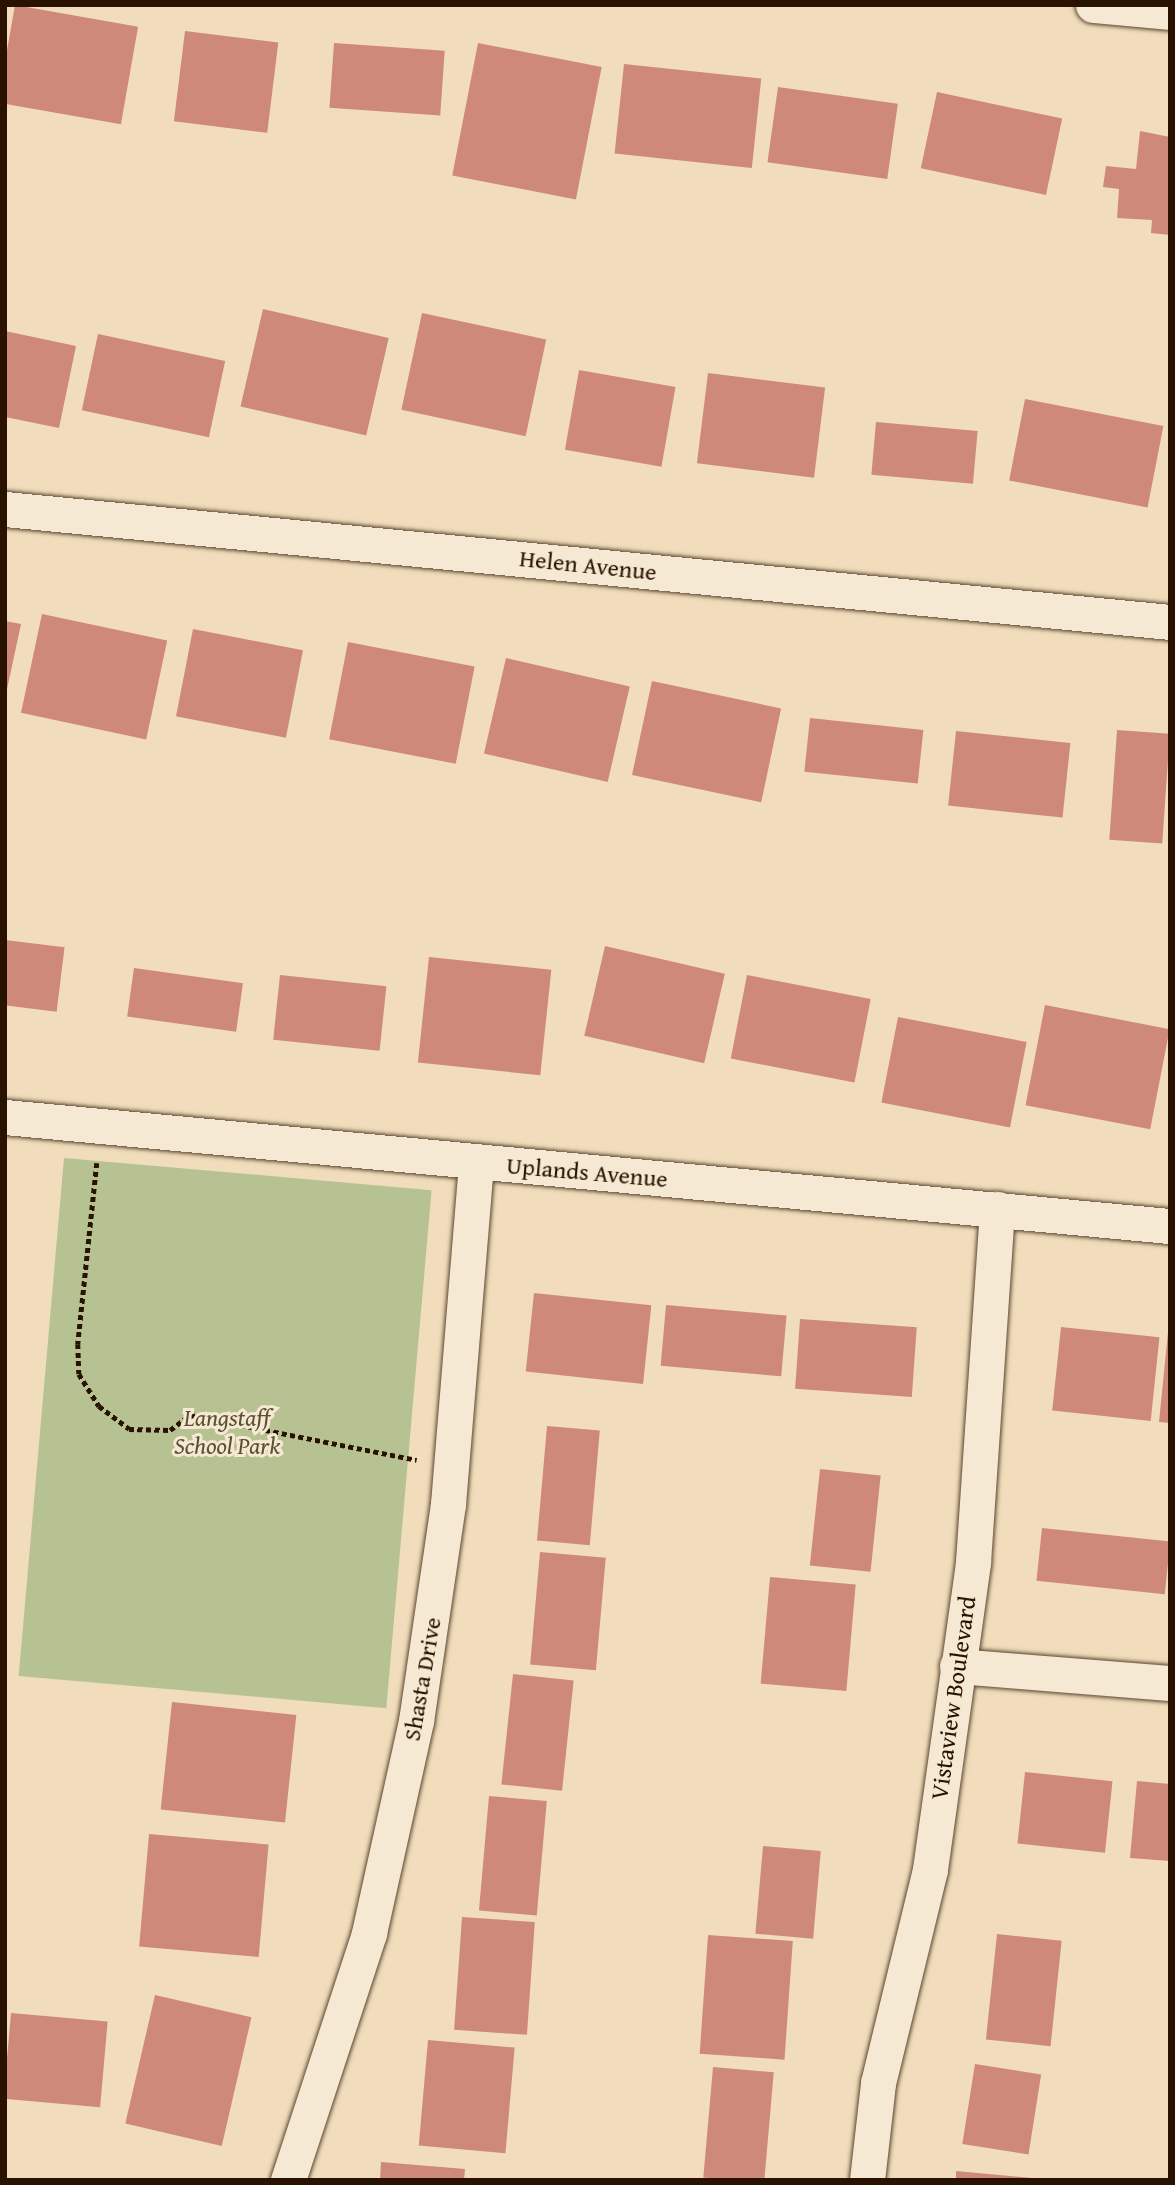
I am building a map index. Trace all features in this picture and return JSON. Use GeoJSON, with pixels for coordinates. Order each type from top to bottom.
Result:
{"type":"FeatureCollection","features":[{"type":"Feature","properties":{"kind":"street"},"geometry":{"type":"LineString","coordinates":[[1093,5],[1170,12]]}},
{"type":"Feature","properties":{"kind":"street","name":"Helen Avenue"},"geometry":{"type":"LineString","coordinates":[[5,509],[1170,622]]}},
{"type":"Feature","properties":{"kind":"street","name":"Uplands Avenue"},"geometry":{"type":"LineString","coordinates":[[5,1117],[1170,1226]]}},
{"type":"Feature","properties":{"kind":"street","name":"Shasta Drive"},"geometry":{"type":"LineString","coordinates":[[288,2180],[315,2113],[384,1873],[432,1618],[449,1466],[476,1163]]}},
{"type":"Feature","properties":{"kind":"street","name":"Vistaview Boulevard"},"geometry":{"type":"LineString","coordinates":[[867,2180],[878,2083],[930,1869],[973,1562],[997,1209]]}},
{"type":"Feature","properties":{"kind":"street"},"geometry":{"type":"LineString","coordinates":[[957,1665],[1170,1683]]}},
{"type":"Feature","properties":{"kind":"path"},"geometry":{"type":"LineString","coordinates":[[97,1163],[78,1344],[79,1374],[99,1406],[129,1429],[170,1430],[190,1415],[449,1466]]}},
{"type":"Feature","properties":{"kind":"green space","name":"Langstaff School Park"},"geometry":{"type":"Polygon","coordinates":[[[64,1158],[432,1190],[386,1708],[19,1676],[64,1158]]]}},
{"type":"Feature","properties":{"kind":"building"},"geometry":{"type":"Polygon","coordinates":[[[15,5],[138,27],[121,124],[5,104],[5,62],[15,5]]]}},
{"type":"Feature","properties":{"kind":"building"},"geometry":{"type":"Polygon","coordinates":[[[185,31],[278,42],[267,133],[174,121],[185,31]]]}},
{"type":"Feature","properties":{"kind":"building"},"geometry":{"type":"Polygon","coordinates":[[[334,43],[445,51],[440,116],[329,108],[334,43]]]}},
{"type":"Feature","properties":{"kind":"building"},"geometry":{"type":"Polygon","coordinates":[[[478,43],[602,67],[576,200],[452,176],[478,43]]]}},
{"type":"Feature","properties":{"kind":"building"},"geometry":{"type":"Polygon","coordinates":[[[624,64],[761,78],[752,168],[615,154],[624,64]]]}},
{"type":"Feature","properties":{"kind":"building"},"geometry":{"type":"Polygon","coordinates":[[[778,87],[898,104],[887,179],[767,162],[778,87]]]}},
{"type":"Feature","properties":{"kind":"building"},"geometry":{"type":"Polygon","coordinates":[[[937,92],[1062,119],[1046,195],[921,168],[937,92]]]}},
{"type":"Feature","properties":{"kind":"building"},"geometry":{"type":"Polygon","coordinates":[[[1140,131],[1170,137],[1170,235],[1151,233],[1152,220],[1117,218],[1119,189],[1103,187],[1106,166],[1136,169],[1140,131]]]}},
{"type":"Feature","properties":{"kind":"building"},"geometry":{"type":"Polygon","coordinates":[[[263,309],[389,338],[366,435],[241,406],[263,309]]]}},
{"type":"Feature","properties":{"kind":"building"},"geometry":{"type":"Polygon","coordinates":[[[422,313],[546,339],[526,436],[401,410],[422,313]]]}},
{"type":"Feature","properties":{"kind":"building"},"geometry":{"type":"Polygon","coordinates":[[[5,331],[76,346],[59,428],[5,417],[5,331]]]}},
{"type":"Feature","properties":{"kind":"building"},"geometry":{"type":"Polygon","coordinates":[[[98,334],[225,361],[209,437],[82,410],[98,334]]]}},
{"type":"Feature","properties":{"kind":"building"},"geometry":{"type":"Polygon","coordinates":[[[579,370],[676,387],[661,467],[565,450],[579,370]]]}},
{"type":"Feature","properties":{"kind":"building"},"geometry":{"type":"Polygon","coordinates":[[[708,373],[825,387],[814,478],[697,463],[708,373]]]}},
{"type":"Feature","properties":{"kind":"building"},"geometry":{"type":"Polygon","coordinates":[[[1025,399],[1163,426],[1148,507],[1009,480],[1025,399]]]}},
{"type":"Feature","properties":{"kind":"building"},"geometry":{"type":"Polygon","coordinates":[[[876,422],[978,431],[973,484],[871,475],[876,422]]]}},
{"type":"Feature","properties":{"kind":"building"},"geometry":{"type":"Polygon","coordinates":[[[42,614],[167,641],[146,739],[21,713],[42,614]]]}},
{"type":"Feature","properties":{"kind":"building"},"geometry":{"type":"Polygon","coordinates":[[[5,621],[21,624],[6,694],[5,694],[5,621]]]}},
{"type":"Feature","properties":{"kind":"building"},"geometry":{"type":"Polygon","coordinates":[[[193,629],[303,650],[286,738],[176,716],[193,629]]]}},
{"type":"Feature","properties":{"kind":"building"},"geometry":{"type":"Polygon","coordinates":[[[348,642],[475,667],[456,764],[329,739],[348,642]]]}},
{"type":"Feature","properties":{"kind":"building"},"geometry":{"type":"Polygon","coordinates":[[[506,658],[630,687],[608,782],[484,753],[506,658]]]}},
{"type":"Feature","properties":{"kind":"building"},"geometry":{"type":"Polygon","coordinates":[[[652,681],[781,708],[761,802],[632,775],[652,681]]]}},
{"type":"Feature","properties":{"kind":"building"},"geometry":{"type":"Polygon","coordinates":[[[810,718],[923,730],[918,784],[804,772],[810,718]]]}},
{"type":"Feature","properties":{"kind":"building"},"geometry":{"type":"Polygon","coordinates":[[[1117,730],[1170,734],[1162,843],[1109,840],[1117,730]]]}},
{"type":"Feature","properties":{"kind":"building"},"geometry":{"type":"Polygon","coordinates":[[[956,731],[1070,743],[1063,818],[948,806],[956,731]]]}},
{"type":"Feature","properties":{"kind":"building"},"geometry":{"type":"Polygon","coordinates":[[[5,940],[65,947],[57,1012],[5,1005],[5,940]]]}},
{"type":"Feature","properties":{"kind":"building"},"geometry":{"type":"Polygon","coordinates":[[[605,946],[725,974],[704,1063],[584,1036],[605,946]]]}},
{"type":"Feature","properties":{"kind":"building"},"geometry":{"type":"Polygon","coordinates":[[[429,957],[551,970],[540,1075],[418,1062],[429,957]]]}},
{"type":"Feature","properties":{"kind":"building"},"geometry":{"type":"Polygon","coordinates":[[[134,968],[243,983],[236,1032],[127,1017],[134,968]]]}},
{"type":"Feature","properties":{"kind":"building"},"geometry":{"type":"Polygon","coordinates":[[[280,975],[386,986],[380,1051],[273,1040],[280,975]]]}},
{"type":"Feature","properties":{"kind":"building"},"geometry":{"type":"Polygon","coordinates":[[[747,975],[871,999],[854,1082],[731,1058],[747,975]]]}},
{"type":"Feature","properties":{"kind":"building"},"geometry":{"type":"Polygon","coordinates":[[[1045,1005],[1170,1029],[1150,1129],[1026,1105],[1045,1005]]]}},
{"type":"Feature","properties":{"kind":"building"},"geometry":{"type":"Polygon","coordinates":[[[898,1017],[1027,1042],[1010,1127],[881,1102],[898,1017]]]}},
{"type":"Feature","properties":{"kind":"building"},"geometry":{"type":"Polygon","coordinates":[[[534,1293],[651,1305],[643,1384],[526,1372],[534,1293]]]}},
{"type":"Feature","properties":{"kind":"building"},"geometry":{"type":"Polygon","coordinates":[[[666,1305],[787,1316],[781,1376],[661,1366],[666,1305]]]}},
{"type":"Feature","properties":{"kind":"building"},"geometry":{"type":"Polygon","coordinates":[[[800,1319],[917,1327],[912,1397],[795,1389],[800,1319]]]}},
{"type":"Feature","properties":{"kind":"building"},"geometry":{"type":"Polygon","coordinates":[[[1061,1327],[1159,1337],[1151,1421],[1052,1411],[1061,1327]]]}},
{"type":"Feature","properties":{"kind":"building"},"geometry":{"type":"Polygon","coordinates":[[[1170,1332],[1170,1423],[1159,1422],[1170,1332]]]}},
{"type":"Feature","properties":{"kind":"building"},"geometry":{"type":"Polygon","coordinates":[[[547,1426],[600,1431],[590,1545],[537,1541],[547,1426]]]}},
{"type":"Feature","properties":{"kind":"building"},"geometry":{"type":"Polygon","coordinates":[[[820,1469],[881,1475],[871,1572],[810,1565],[820,1469]]]}},
{"type":"Feature","properties":{"kind":"building"},"geometry":{"type":"Polygon","coordinates":[[[1042,1528],[1170,1541],[1165,1594],[1036,1581],[1042,1528]]]}},
{"type":"Feature","properties":{"kind":"building"},"geometry":{"type":"Polygon","coordinates":[[[540,1552],[606,1558],[596,1670],[530,1665],[540,1552]]]}},
{"type":"Feature","properties":{"kind":"building"},"geometry":{"type":"Polygon","coordinates":[[[770,1577],[856,1584],[846,1691],[761,1684],[770,1577]]]}},
{"type":"Feature","properties":{"kind":"building"},"geometry":{"type":"Polygon","coordinates":[[[513,1674],[574,1680],[562,1791],[501,1784],[513,1674]]]}},
{"type":"Feature","properties":{"kind":"building"},"geometry":{"type":"Polygon","coordinates":[[[172,1702],[296,1715],[285,1822],[161,1809],[172,1702]]]}},
{"type":"Feature","properties":{"kind":"building"},"geometry":{"type":"Polygon","coordinates":[[[1025,1772],[1113,1781],[1105,1853],[1017,1844],[1025,1772]]]}},
{"type":"Feature","properties":{"kind":"building"},"geometry":{"type":"Polygon","coordinates":[[[1137,1781],[1170,1784],[1170,1861],[1130,1858],[1137,1781]]]}},
{"type":"Feature","properties":{"kind":"building"},"geometry":{"type":"Polygon","coordinates":[[[489,1796],[547,1801],[537,1916],[479,1911],[489,1796]]]}},
{"type":"Feature","properties":{"kind":"building"},"geometry":{"type":"Polygon","coordinates":[[[149,1834],[269,1844],[259,1957],[139,1947],[149,1834]]]}},
{"type":"Feature","properties":{"kind":"building"},"geometry":{"type":"Polygon","coordinates":[[[763,1846],[821,1851],[813,1939],[755,1934],[763,1846]]]}},
{"type":"Feature","properties":{"kind":"building"},"geometry":{"type":"Polygon","coordinates":[[[462,1917],[535,1922],[527,2035],[454,2030],[462,1917]]]}},
{"type":"Feature","properties":{"kind":"building"},"geometry":{"type":"Polygon","coordinates":[[[997,1934],[1062,1941],[1051,2046],[986,2039],[997,1934]]]}},
{"type":"Feature","properties":{"kind":"building"},"geometry":{"type":"Polygon","coordinates":[[[708,1935],[793,1941],[784,2060],[700,2054],[708,1935]]]}},
{"type":"Feature","properties":{"kind":"building"},"geometry":{"type":"Polygon","coordinates":[[[155,1995],[251,2017],[222,2146],[125,2124],[155,1995]]]}},
{"type":"Feature","properties":{"kind":"building"},"geometry":{"type":"Polygon","coordinates":[[[11,2013],[108,2021],[100,2107],[5,2099],[11,2013]]]}},
{"type":"Feature","properties":{"kind":"building"},"geometry":{"type":"Polygon","coordinates":[[[428,2040],[515,2048],[505,2153],[419,2146],[428,2040]]]}},
{"type":"Feature","properties":{"kind":"building"},"geometry":{"type":"Polygon","coordinates":[[[975,2064],[1041,2074],[1029,2154],[962,2144],[975,2064]]]}},
{"type":"Feature","properties":{"kind":"building"},"geometry":{"type":"Polygon","coordinates":[[[713,2067],[774,2072],[764,2180],[703,2178],[713,2067]]]}},
{"type":"Feature","properties":{"kind":"building"},"geometry":{"type":"Polygon","coordinates":[[[381,2162],[465,2169],[464,2180],[380,2180],[381,2162]]]}},
{"type":"Feature","properties":{"kind":"building"},"geometry":{"type":"Polygon","coordinates":[[[956,2171],[1032,2178],[1032,2180],[956,2180],[956,2171]]]}}]}
